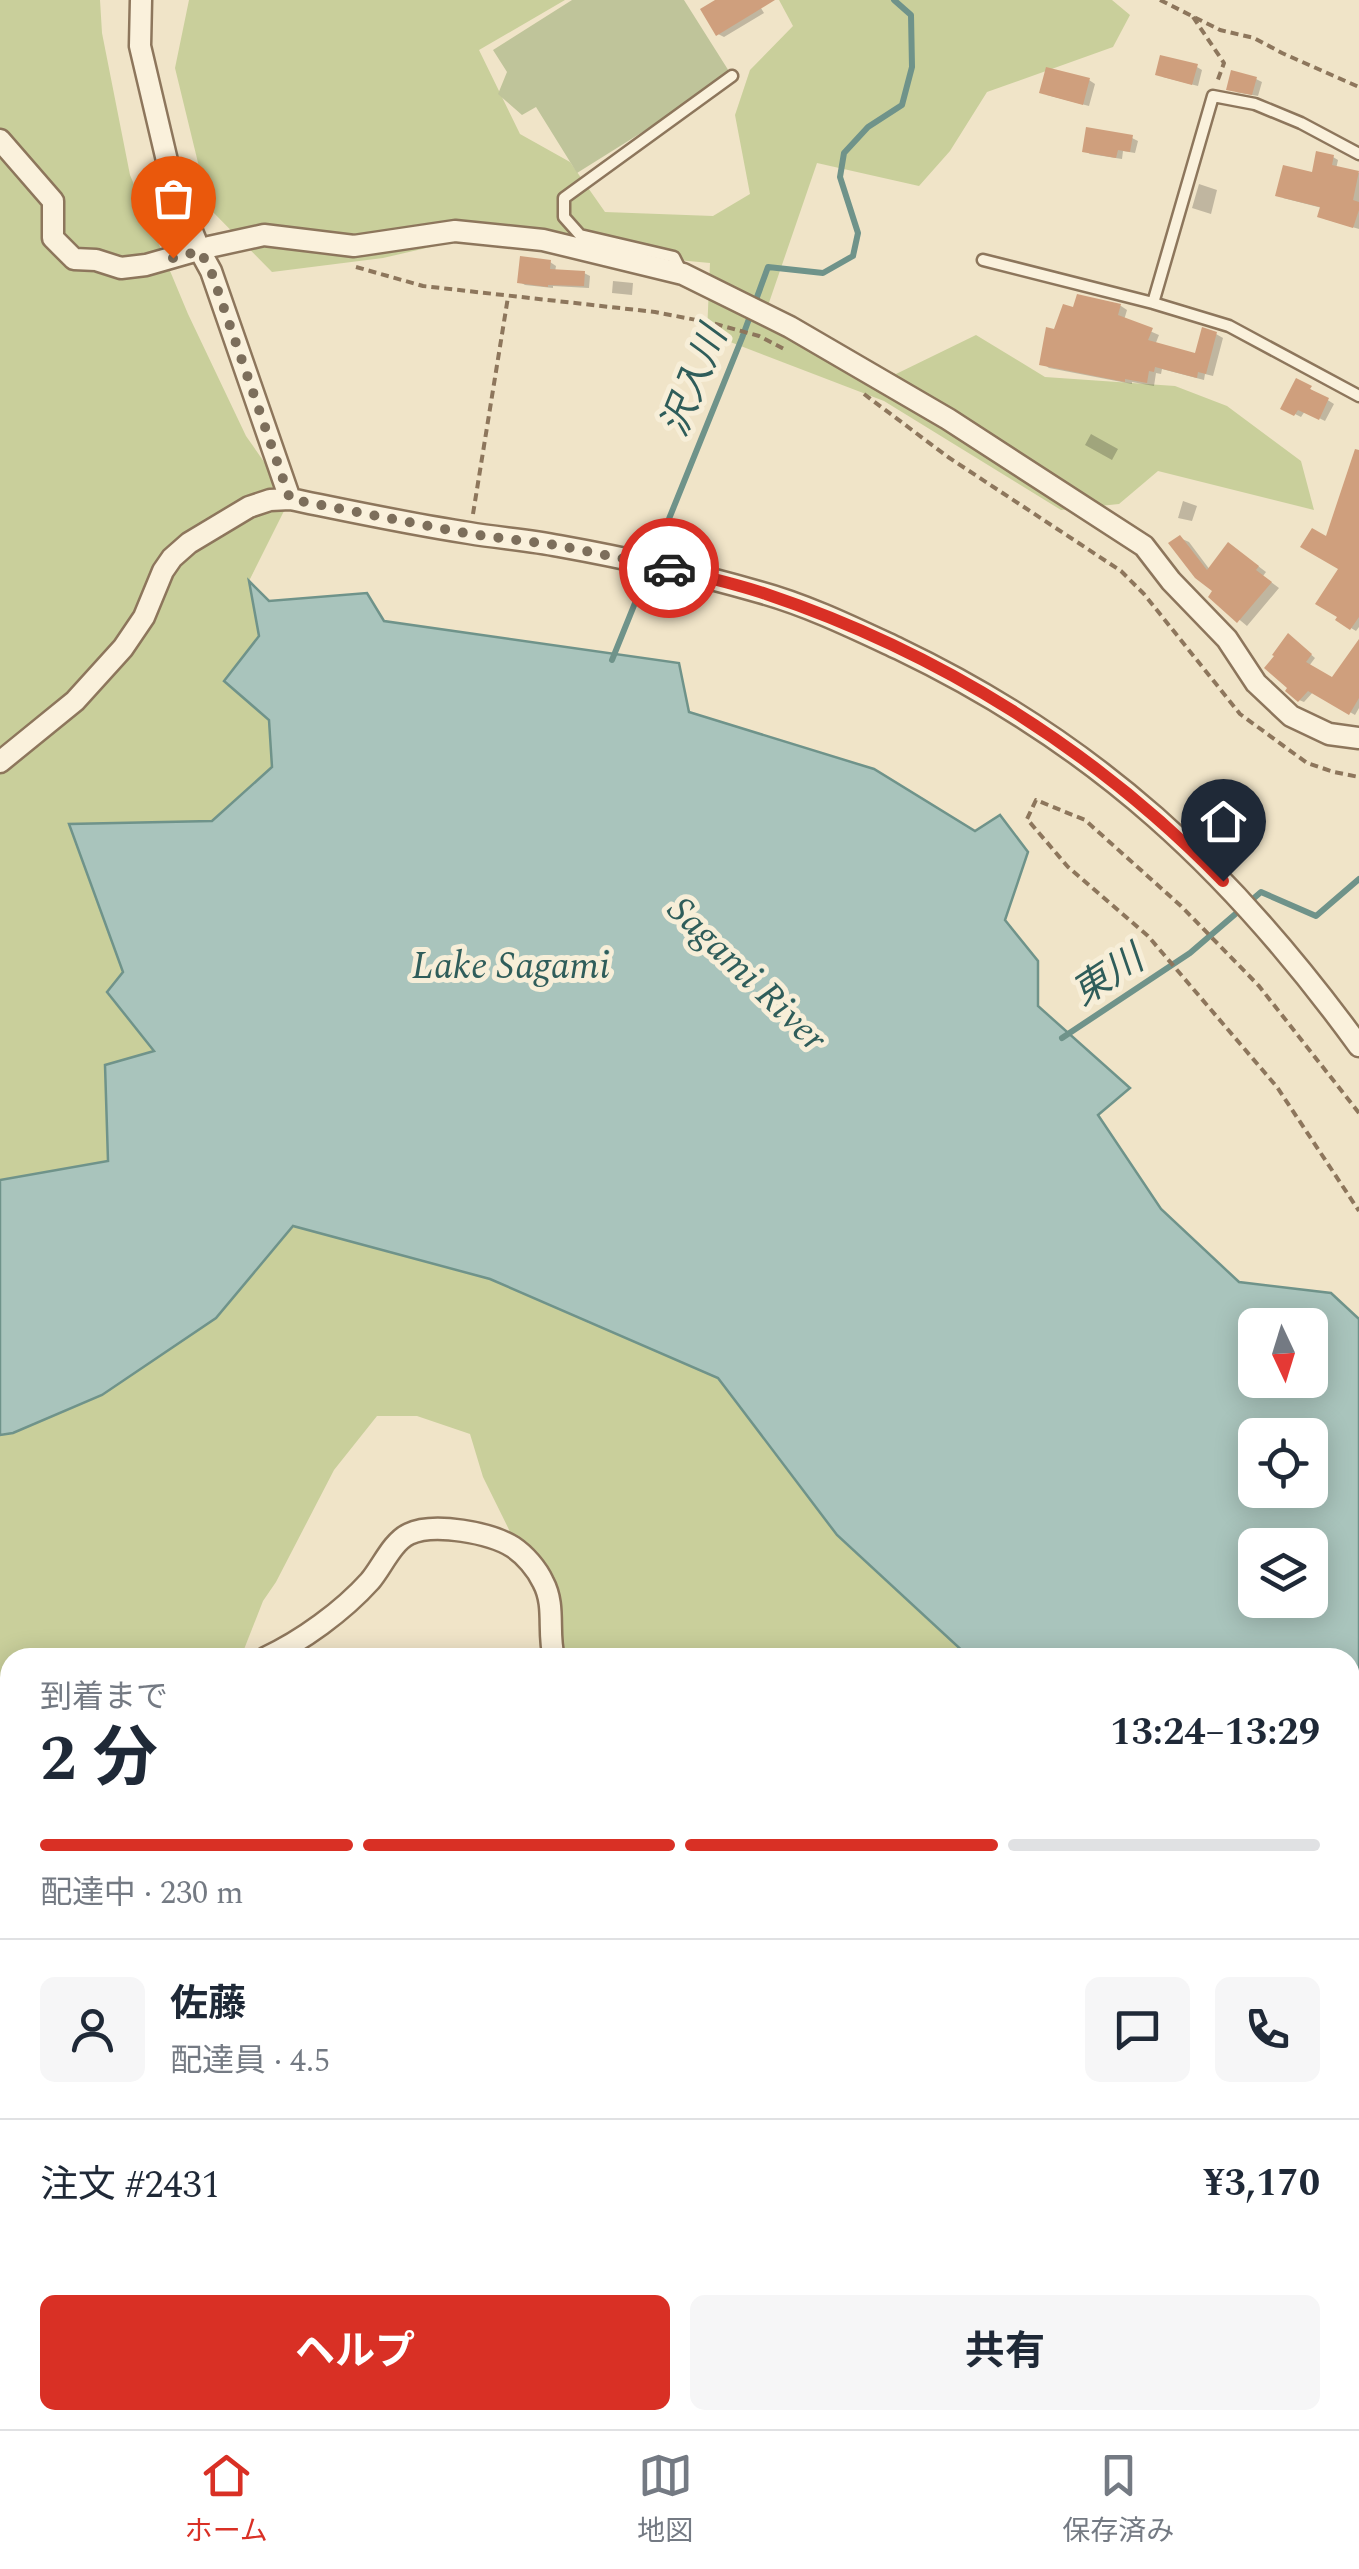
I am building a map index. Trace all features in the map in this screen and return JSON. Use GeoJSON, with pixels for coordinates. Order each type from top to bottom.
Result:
{"type":"FeatureCollection","features":[{"type":"Feature","properties":{"kind":"street"},"geometry":{"type":"LineString","coordinates":[[141,0],[140,46],[172,182],[211,271],[290,499]]}},
{"type":"Feature","properties":{"kind":"street"},"geometry":{"type":"LineString","coordinates":[[0,140],[53,200],[53,238],[74,259],[96,260],[120,268],[264,235],[354,246],[456,230],[543,240],[683,274],[790,327],[948,419],[1144,546],[1171,581],[1227,639],[1256,684],[1291,716],[1329,734],[1359,738]]}},
{"type":"Feature","properties":{"kind":"street"},"geometry":{"type":"LineString","coordinates":[[2,760],[74,701],[123,648],[144,617],[172,558],[189,542],[248,507],[270,500],[290,499],[659,565],[764,593],[876,638],[1020,714],[1100,770],[1171,829],[1275,936],[1359,1046]]}},
{"type":"Feature","properties":{"kind":"street"},"geometry":{"type":"LineString","coordinates":[[286,1648],[368,1582],[403,1537],[448,1528],[492,1538],[526,1558],[544,1582],[550,1601],[553,1648]]}},
{"type":"Feature","properties":{"kind":"lane"},"geometry":{"type":"LineString","coordinates":[[683,274],[674,257],[580,235],[564,216],[564,198],[732,76]]}},
{"type":"Feature","properties":{"kind":"lane"},"geometry":{"type":"LineString","coordinates":[[1153,303],[1212,96],[1255,104],[1302,123],[1359,154]]}},
{"type":"Feature","properties":{"kind":"lane"},"geometry":{"type":"LineString","coordinates":[[983,260],[1229,326],[1359,396]]}},
{"type":"Feature","properties":{"kind":"path"},"geometry":{"type":"LineString","coordinates":[[1160,0],[1220,30],[1254,38],[1359,87]]}},
{"type":"Feature","properties":{"kind":"path"},"geometry":{"type":"LineString","coordinates":[[1192,16],[1224,63],[1212,96]]}},
{"type":"Feature","properties":{"kind":"path"},"geometry":{"type":"LineString","coordinates":[[352,266],[423,286],[712,322],[760,336],[789,351]]}},
{"type":"Feature","properties":{"kind":"path"},"geometry":{"type":"LineString","coordinates":[[470,534],[509,295]]}},
{"type":"Feature","properties":{"kind":"path"},"geometry":{"type":"LineString","coordinates":[[864,395],[948,457],[1121,571],[1240,714],[1308,763],[1359,777]]}},
{"type":"Feature","properties":{"kind":"path"},"geometry":{"type":"LineString","coordinates":[[1359,1113],[1259,986],[1181,906],[1085,820],[1036,800],[1027,819],[1068,867],[1148,936],[1277,1087],[1359,1211]]}},
{"type":"Feature","properties":{"kind":"green space"},"geometry":{"type":"Polygon","coordinates":[[[0,0],[100,0],[102,33],[130,175],[188,314],[246,436],[290,499],[249,581],[259,636],[224,681],[269,720],[272,767],[212,821],[70,824],[123,972],[107,992],[155,1052],[105,1065],[108,1161],[0,1180],[0,0]]]}},
{"type":"Feature","properties":{"kind":"green space"},"geometry":{"type":"Polygon","coordinates":[[[189,0],[565,0],[479,50],[520,134],[570,162],[605,212],[713,216],[750,194],[735,115],[750,70],[793,26],[779,0],[1112,0],[1130,15],[1113,47],[987,92],[950,151],[919,186],[817,163],[762,323],[896,374],[976,335],[1045,377],[1175,386],[1227,406],[1301,461],[1314,510],[1158,471],[1119,504],[1061,510],[884,401],[707,333],[710,263],[461,240],[383,258],[272,272],[209,208],[175,68],[189,0]]]}},
{"type":"Feature","properties":{"kind":"green space"},"geometry":{"type":"Polygon","coordinates":[[[572,0],[684,0],[732,76],[577,173],[536,107],[522,115],[498,94],[507,72],[493,50],[572,0]]]}},
{"type":"Feature","properties":{"kind":"green space"},"geometry":{"type":"Polygon","coordinates":[[[293,1226],[490,1279],[718,1378],[837,1535],[959,1648],[556,1648],[523,1558],[483,1477],[470,1434],[417,1416],[377,1416],[334,1470],[263,1601],[245,1648],[0,1648],[0,1435],[102,1395],[216,1318],[293,1226]]]}},
{"type":"Feature","properties":{"kind":"water","name":"Lake Sagami"},"geometry":{"type":"Polygon","coordinates":[[[249,581],[269,601],[367,593],[384,621],[679,663],[689,712],[874,769],[975,831],[1000,815],[1028,852],[1005,920],[1038,961],[1038,1006],[1130,1088],[1098,1115],[1161,1209],[1239,1282],[1331,1293],[1359,1319],[1359,1648],[959,1648],[837,1535],[718,1378],[490,1279],[293,1226],[216,1318],[102,1395],[0,1435],[0,1180],[108,1161],[105,1065],[154,1051],[107,992],[123,972],[69,824],[212,821],[272,767],[269,720],[224,681],[259,636],[249,581]]]}},
{"type":"Feature","properties":{"kind":"building"},"geometry":{"type":"Polygon","coordinates":[[[715,0],[775,0],[716,36],[700,9],[715,0]]]}},
{"type":"Feature","properties":{"kind":"building"},"geometry":{"type":"Polygon","coordinates":[[[1160,55],[1198,64],[1192,85],[1155,75],[1160,55]]]}},
{"type":"Feature","properties":{"kind":"building"},"geometry":{"type":"Polygon","coordinates":[[[1046,67],[1090,78],[1083,105],[1039,93],[1046,67]]]}},
{"type":"Feature","properties":{"kind":"building"},"geometry":{"type":"Polygon","coordinates":[[[1231,70],[1257,77],[1252,95],[1226,90],[1231,70]]]}},
{"type":"Feature","properties":{"kind":"building"},"geometry":{"type":"Polygon","coordinates":[[[1086,127],[1133,135],[1130,152],[1118,150],[1116,158],[1082,152],[1086,127]]]}},
{"type":"Feature","properties":{"kind":"building"},"geometry":{"type":"Polygon","coordinates":[[[1316,151],[1334,155],[1332,165],[1359,171],[1353,200],[1359,202],[1359,210],[1353,228],[1317,217],[1320,207],[1275,196],[1283,165],[1312,172],[1316,151]]]}},
{"type":"Feature","properties":{"kind":"building"},"geometry":{"type":"Polygon","coordinates":[[[520,256],[551,260],[550,269],[585,271],[584,286],[517,283],[520,256]]]}},
{"type":"Feature","properties":{"kind":"building"},"geometry":{"type":"Polygon","coordinates":[[[1077,294],[1121,304],[1118,315],[1153,328],[1148,340],[1195,353],[1202,327],[1217,332],[1206,374],[1198,372],[1197,378],[1155,367],[1154,372],[1149,371],[1147,383],[1125,382],[1039,365],[1046,327],[1054,329],[1063,304],[1073,307],[1077,294]]]}},
{"type":"Feature","properties":{"kind":"building"},"geometry":{"type":"Polygon","coordinates":[[[1296,378],[1329,398],[1319,420],[1298,410],[1294,416],[1280,409],[1296,378]]]}},
{"type":"Feature","properties":{"kind":"building"},"geometry":{"type":"Polygon","coordinates":[[[1355,449],[1359,450],[1359,617],[1350,630],[1315,604],[1338,569],[1300,547],[1312,528],[1326,536],[1355,449]]]}},
{"type":"Feature","properties":{"kind":"building"},"geometry":{"type":"Polygon","coordinates":[[[1180,535],[1207,570],[1228,542],[1259,566],[1256,570],[1272,582],[1237,623],[1208,597],[1212,591],[1195,578],[1168,543],[1180,535]]]}},
{"type":"Feature","properties":{"kind":"building"},"geometry":{"type":"Polygon","coordinates":[[[1288,633],[1312,654],[1306,662],[1332,677],[1359,639],[1359,698],[1349,715],[1308,691],[1298,702],[1264,668],[1288,633]]]}},
{"type":"Feature","properties":{"kind":"waterway","name":"沢入川"},"geometry":{"type":"LineString","coordinates":[[612,660],[768,267],[823,273],[853,256],[858,233],[840,177],[844,153],[868,127],[902,105],[912,67],[911,15],[894,0]]}},
{"type":"Feature","properties":{"kind":"waterway","name":"東川"},"geometry":{"type":"LineString","coordinates":[[1062,1038],[1190,953],[1261,892],[1316,916],[1359,879]]}},
{"type":"Feature","properties":{"kind":"way so far"},"geometry":{"type":"LineString","coordinates":[[173,258],[200,251],[211,271],[290,499],[669,568]]}},
{"type":"Feature","properties":{"kind":"route"},"geometry":{"type":"LineString","coordinates":[[669,568],[764,593],[823,616],[976,688],[1100,770],[1171,829],[1223,881]]}},
{"type":"Feature","properties":{"kind":"water label","name":"Sagami River"},"geometry":{"type":"Point","coordinates":[748,973]}}]}
